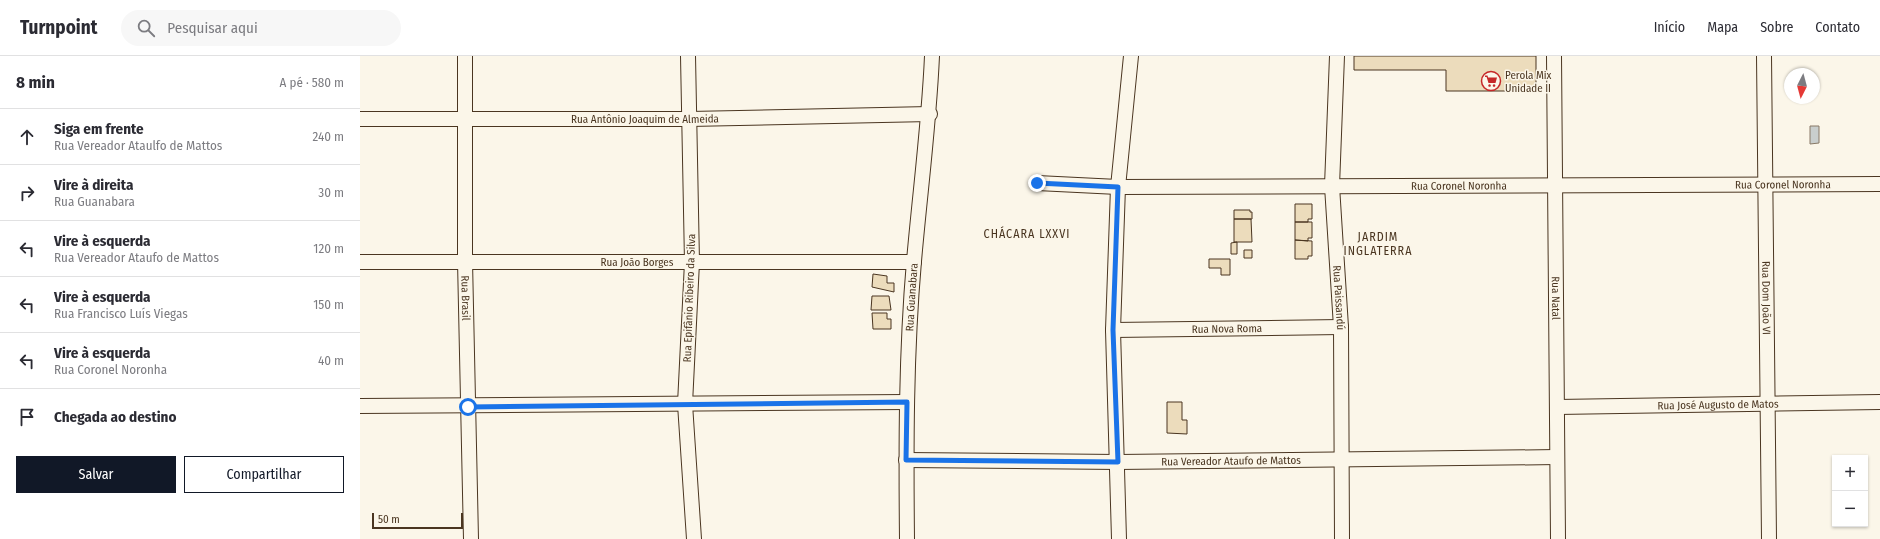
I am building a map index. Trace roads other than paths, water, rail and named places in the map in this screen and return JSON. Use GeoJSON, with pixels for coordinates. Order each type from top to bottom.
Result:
{"type":"FeatureCollection","features":[{"type":"Feature","properties":{"kind":"street","name":"Rua Brasil"},"geometry":{"type":"LineString","coordinates":[[465,56],[465,261],[471,539]]}},
{"type":"Feature","properties":{"kind":"street","name":"Rua Epifânio Ribeiro da Silva"},"geometry":{"type":"LineString","coordinates":[[688,56],[692,262],[685,404],[694,539]]}},
{"type":"Feature","properties":{"kind":"street","name":"Rua Guanabara"},"geometry":{"type":"LineString","coordinates":[[907,539],[907,402],[914,262],[930,114],[932,56]]}},
{"type":"Feature","properties":{"kind":"street"},"geometry":{"type":"LineString","coordinates":[[1119,539],[1118,462],[1113,330],[1118,187],[1131,56]]}},
{"type":"Feature","properties":{"kind":"street","name":"Rua Paissandú"},"geometry":{"type":"LineString","coordinates":[[1337,56],[1332,186],[1341,328],[1342,539]]}},
{"type":"Feature","properties":{"kind":"street","name":"Rua Natal"},"geometry":{"type":"LineString","coordinates":[[1554,56],[1558,539]]}},
{"type":"Feature","properties":{"kind":"street","name":"Rua Dom João VI"},"geometry":{"type":"LineString","coordinates":[[1764,56],[1769,539]]}},
{"type":"Feature","properties":{"kind":"street","name":"Rua Antônio Joaquim de Almeida"},"geometry":{"type":"LineString","coordinates":[[360,118],[689,119],[930,114]]}},
{"type":"Feature","properties":{"kind":"street","name":"Rua Coronel Noronha"},"geometry":{"type":"LineString","coordinates":[[1037,183],[1118,187],[1880,184]]}},
{"type":"Feature","properties":{"kind":"street","name":"Rua João Borges"},"geometry":{"type":"LineString","coordinates":[[360,262],[914,262]]}},
{"type":"Feature","properties":{"kind":"street","name":"Rua Nova Roma"},"geometry":{"type":"LineString","coordinates":[[1113,330],[1341,328]]}},
{"type":"Feature","properties":{"kind":"street"},"geometry":{"type":"LineString","coordinates":[[360,406],[468,407],[907,402]]}},
{"type":"Feature","properties":{"kind":"street","name":"Rua José Augusto de Matos"},"geometry":{"type":"LineString","coordinates":[[1557,408],[1880,402]]}},
{"type":"Feature","properties":{"kind":"street","name":"Rua Vereador Ataufo de Mattos"},"geometry":{"type":"LineString","coordinates":[[906,460],[1118,462],[1557,457]]}},
{"type":"Feature","properties":{"kind":"place","name":"Perola Mix Unidade II"},"geometry":{"type":"Point","coordinates":[1491,81]}},
{"type":"Feature","properties":{"kind":"district","name":"CHÁCARA LXXVI"},"geometry":{"type":"Point","coordinates":[1027,234]}},
{"type":"Feature","properties":{"kind":"district","name":"JARDIM INGLATERRA"},"geometry":{"type":"Point","coordinates":[1378,244]}}]}
